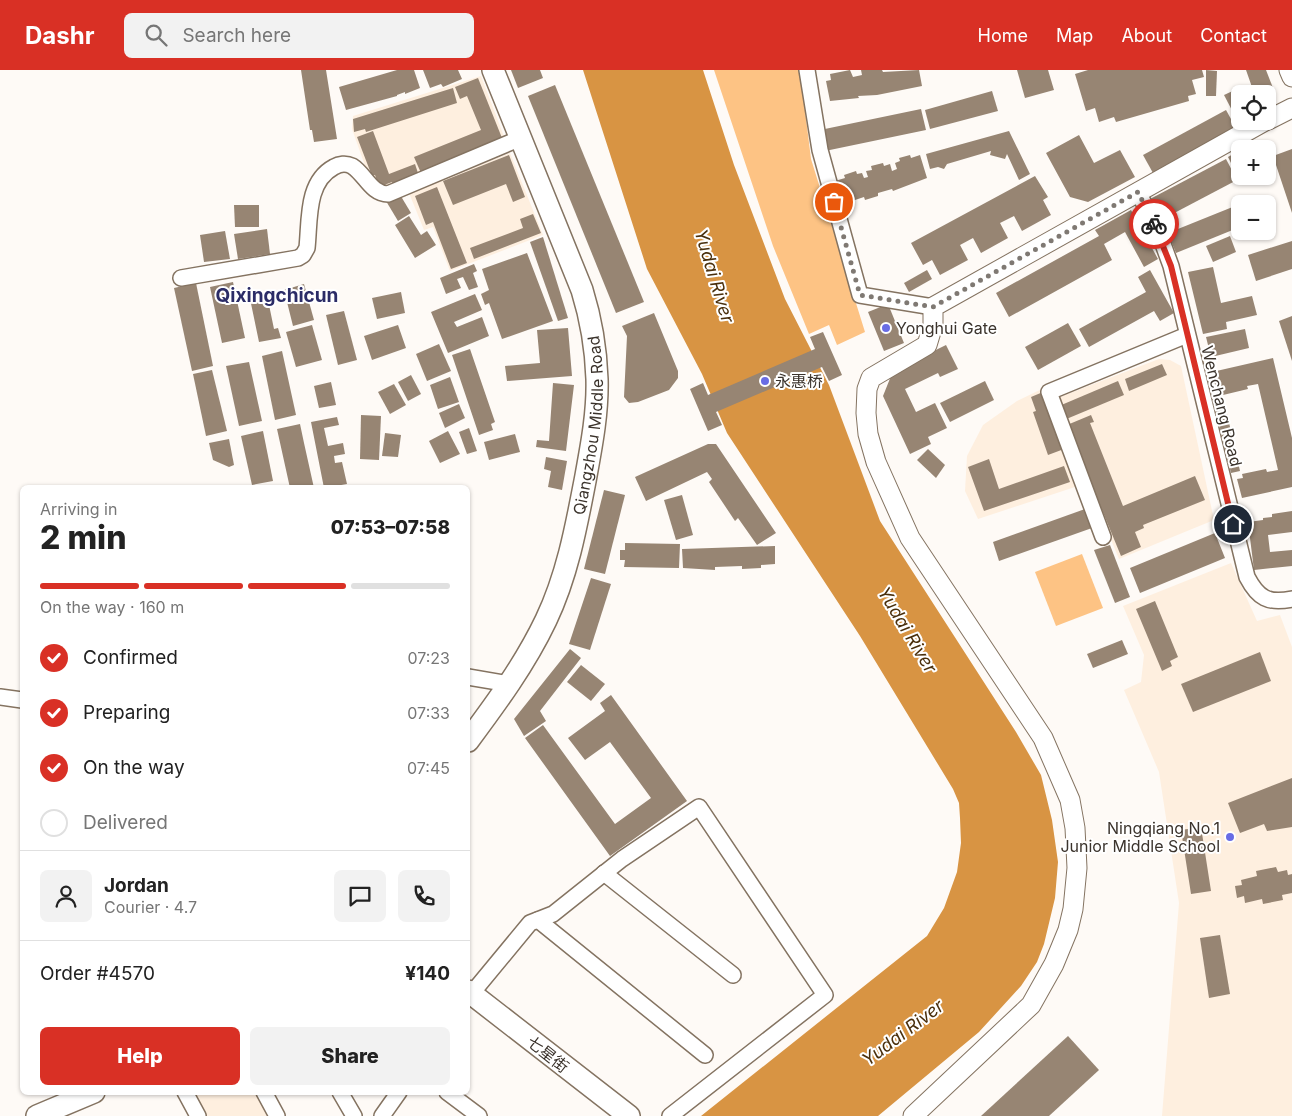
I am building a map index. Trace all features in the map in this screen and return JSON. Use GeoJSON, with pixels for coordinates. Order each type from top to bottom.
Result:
{"type":"FeatureCollection","features":[{"type":"Feature","properties":{"kind":"main road","name":"Qiangzhou Middle Road"},"geometry":{"type":"LineString","coordinates":[[470,738],[510,684],[546,621],[562,578],[582,496],[597,392],[596,356],[591,324],[582,290],[493,70]]}},
{"type":"Feature","properties":{"kind":"main road","name":"七星街"},"geometry":{"type":"LineString","coordinates":[[470,996],[629,1116]]}},
{"type":"Feature","properties":{"kind":"main road"},"geometry":{"type":"LineString","coordinates":[[37,1116],[87,1095]]}},
{"type":"Feature","properties":{"kind":"street"},"geometry":{"type":"LineString","coordinates":[[807,70],[820,150],[860,295],[933,307],[1248,130]]}},
{"type":"Feature","properties":{"kind":"street"},"geometry":{"type":"LineString","coordinates":[[1290,70],[1292,77]]}},
{"type":"Feature","properties":{"kind":"street"},"geometry":{"type":"LineString","coordinates":[[1276,115],[1292,108]]}},
{"type":"Feature","properties":{"kind":"street"},"geometry":{"type":"LineString","coordinates":[[181,278],[298,258],[303,255],[307,248],[312,194],[316,184],[326,172],[336,165],[352,166],[376,191],[388,194],[521,138]]}},
{"type":"Feature","properties":{"kind":"street","name":"Wenchang Road"},"geometry":{"type":"LineString","coordinates":[[1138,192],[1159,233],[1171,266],[1247,577],[1254,591],[1266,600],[1282,601],[1292,599]]}},
{"type":"Feature","properties":{"kind":"street"},"geometry":{"type":"LineString","coordinates":[[913,1116],[1031,1005],[1066,938],[1073,909],[1077,868],[1070,800],[1056,765],[1042,738],[910,538],[884,485],[868,434],[866,399],[871,378],[927,345],[933,325],[933,307]]}},
{"type":"Feature","properties":{"kind":"street"},"geometry":{"type":"LineString","coordinates":[[1103,537],[1049,392],[1187,336]]}},
{"type":"Feature","properties":{"kind":"street"},"geometry":{"type":"LineString","coordinates":[[470,677],[510,684]]}},
{"type":"Feature","properties":{"kind":"street"},"geometry":{"type":"LineString","coordinates":[[0,697],[20,700]]}},
{"type":"Feature","properties":{"kind":"street"},"geometry":{"type":"LineString","coordinates":[[470,992],[530,923],[553,914],[604,873],[699,807],[825,995],[670,1116]]}},
{"type":"Feature","properties":{"kind":"street"},"geometry":{"type":"LineString","coordinates":[[604,873],[733,976]]}},
{"type":"Feature","properties":{"kind":"street"},"geometry":{"type":"LineString","coordinates":[[538,920],[705,1055]]}},
{"type":"Feature","properties":{"kind":"street"},"geometry":{"type":"LineString","coordinates":[[187,1095],[198,1116]]}},
{"type":"Feature","properties":{"kind":"street"},"geometry":{"type":"LineString","coordinates":[[266,1095],[277,1116]]}},
{"type":"Feature","properties":{"kind":"street"},"geometry":{"type":"LineString","coordinates":[[342,1095],[354,1116]]}},
{"type":"Feature","properties":{"kind":"street"},"geometry":{"type":"LineString","coordinates":[[382,1116],[397,1095]]}},
{"type":"Feature","properties":{"kind":"street"},"geometry":{"type":"LineString","coordinates":[[451,1095],[479,1116]]}},
{"type":"Feature","properties":{"kind":"shaded area"},"geometry":{"type":"Polygon","coordinates":[[[714,70],[800,70],[811,159],[865,332],[837,345],[829,325],[809,334],[773,246],[714,70]]]}},
{"type":"Feature","properties":{"kind":"shaded area"},"geometry":{"type":"Polygon","coordinates":[[[481,76],[505,139],[392,189],[378,188],[369,177],[352,129],[353,116],[481,76]]]}},
{"type":"Feature","properties":{"kind":"shaded area"},"geometry":{"type":"Polygon","coordinates":[[[510,153],[543,235],[450,271],[433,227],[424,230],[409,193],[510,153]]]}},
{"type":"Feature","properties":{"kind":"shaded area"},"geometry":{"type":"Polygon","coordinates":[[[1159,359],[1170,360],[1181,366],[1214,520],[1119,559],[1057,409],[1057,398],[1159,359]]]}},
{"type":"Feature","properties":{"kind":"shaded area"},"geometry":{"type":"Polygon","coordinates":[[[1044,388],[1078,486],[978,519],[965,491],[967,456],[983,425],[1017,401],[1044,388]]]}},
{"type":"Feature","properties":{"kind":"shaded area"},"geometry":{"type":"Polygon","coordinates":[[[1082,554],[1103,608],[1056,626],[1035,572],[1082,554]]]}},
{"type":"Feature","properties":{"kind":"shaded area","name":"Ningqiang No.1 Junior Middle School"},"geometry":{"type":"Polygon","coordinates":[[[1231,563],[1257,621],[1280,615],[1292,647],[1292,1116],[1162,1116],[1179,903],[1159,772],[1124,690],[1141,682],[1144,655],[1123,606],[1231,563]]]}},
{"type":"Feature","properties":{"kind":"shaded area"},"geometry":{"type":"Polygon","coordinates":[[[194,1095],[258,1095],[270,1116],[205,1116],[194,1095]]]}},
{"type":"Feature","properties":{"kind":"water","name":"Yudai River"},"geometry":{"type":"Polygon","coordinates":[[[583,70],[703,70],[734,165],[785,299],[829,385],[880,521],[1016,732],[1041,775],[1052,820],[1058,862],[1055,898],[1044,944],[1037,962],[1021,986],[979,1032],[878,1116],[701,1116],[927,936],[944,908],[957,872],[961,843],[959,803],[953,789],[860,636],[727,433],[702,374],[647,269],[583,70]]]}},
{"type":"Feature","properties":{"kind":"building"},"geometry":{"type":"Polygon","coordinates":[[[301,70],[326,70],[337,139],[314,142],[312,130],[310,130],[301,70]]]}},
{"type":"Feature","properties":{"kind":"building"},"geometry":{"type":"Polygon","coordinates":[[[397,70],[414,70],[420,88],[346,110],[339,87],[397,70]]]}},
{"type":"Feature","properties":{"kind":"building"},"geometry":{"type":"Polygon","coordinates":[[[423,70],[458,70],[462,79],[443,87],[441,84],[430,88],[423,70]]]}},
{"type":"Feature","properties":{"kind":"building"},"geometry":{"type":"Polygon","coordinates":[[[511,70],[540,70],[543,78],[518,88],[511,70]]]}},
{"type":"Feature","properties":{"kind":"building"},"geometry":{"type":"Polygon","coordinates":[[[850,70],[853,77],[862,75],[861,70],[882,70],[883,72],[919,70],[922,86],[877,95],[858,96],[859,98],[830,101],[826,81],[831,80],[830,74],[850,70]]]}},
{"type":"Feature","properties":{"kind":"building"},"geometry":{"type":"Polygon","coordinates":[[[1017,70],[1048,70],[1054,90],[1025,98],[1017,70]]]}},
{"type":"Feature","properties":{"kind":"building"},"geometry":{"type":"Polygon","coordinates":[[[1088,70],[1202,70],[1204,77],[1192,80],[1196,94],[1188,96],[1189,101],[1116,122],[1114,117],[1099,122],[1095,108],[1086,111],[1075,74],[1088,70]]]}},
{"type":"Feature","properties":{"kind":"building"},"geometry":{"type":"Polygon","coordinates":[[[1206,70],[1217,71],[1216,96],[1206,96],[1206,70]]]}},
{"type":"Feature","properties":{"kind":"building"},"geometry":{"type":"Polygon","coordinates":[[[1246,70],[1266,70],[1272,85],[1251,85],[1246,70]]]}},
{"type":"Feature","properties":{"kind":"building"},"geometry":{"type":"Polygon","coordinates":[[[478,78],[502,138],[487,144],[488,146],[421,173],[414,157],[481,130],[467,96],[460,99],[455,87],[478,78]]]}},
{"type":"Feature","properties":{"kind":"building"},"geometry":{"type":"Polygon","coordinates":[[[555,85],[644,302],[616,313],[528,96],[555,85]]]}},
{"type":"Feature","properties":{"kind":"building"},"geometry":{"type":"Polygon","coordinates":[[[453,88],[457,103],[366,132],[365,129],[354,132],[353,119],[453,88]]]}},
{"type":"Feature","properties":{"kind":"building"},"geometry":{"type":"Polygon","coordinates":[[[992,91],[998,111],[930,129],[925,110],[992,91]]]}},
{"type":"Feature","properties":{"kind":"building"},"geometry":{"type":"Polygon","coordinates":[[[1231,92],[1231,108],[1224,95],[1231,92]]]}},
{"type":"Feature","properties":{"kind":"building"},"geometry":{"type":"Polygon","coordinates":[[[921,109],[926,130],[825,151],[820,130],[921,109]]]}},
{"type":"Feature","properties":{"kind":"building"},"geometry":{"type":"Polygon","coordinates":[[[1226,110],[1231,119],[1232,130],[1153,173],[1143,155],[1226,110]]]}},
{"type":"Feature","properties":{"kind":"building"},"geometry":{"type":"Polygon","coordinates":[[[373,131],[389,174],[415,164],[419,176],[393,185],[392,182],[379,187],[375,175],[372,176],[357,137],[373,131]]]}},
{"type":"Feature","properties":{"kind":"building"},"geometry":{"type":"Polygon","coordinates":[[[1009,131],[1030,174],[1019,180],[1007,154],[1005,159],[990,155],[991,151],[947,164],[944,169],[938,167],[930,169],[926,154],[1009,131]]]}},
{"type":"Feature","properties":{"kind":"building"},"geometry":{"type":"Polygon","coordinates":[[[1079,135],[1094,163],[1120,150],[1135,177],[1088,202],[1070,197],[1046,153],[1079,135]]]}},
{"type":"Feature","properties":{"kind":"building"},"geometry":{"type":"Polygon","coordinates":[[[1292,149],[1292,213],[1276,165],[1276,155],[1292,149]]]}},
{"type":"Feature","properties":{"kind":"building"},"geometry":{"type":"Polygon","coordinates":[[[509,155],[525,197],[513,202],[506,184],[453,205],[443,181],[509,155]]]}},
{"type":"Feature","properties":{"kind":"building"},"geometry":{"type":"Polygon","coordinates":[[[910,155],[911,158],[920,155],[927,178],[893,191],[892,189],[878,193],[878,196],[865,200],[864,197],[852,201],[852,204],[844,207],[835,181],[845,178],[844,175],[856,171],[857,174],[862,173],[864,178],[868,177],[866,171],[872,170],[871,166],[883,163],[884,166],[890,164],[892,171],[897,169],[895,163],[900,161],[899,158],[910,155]]]}},
{"type":"Feature","properties":{"kind":"building"},"geometry":{"type":"Polygon","coordinates":[[[1226,159],[1231,169],[1231,183],[1161,220],[1150,199],[1226,159]]]}},
{"type":"Feature","properties":{"kind":"building"},"geometry":{"type":"Polygon","coordinates":[[[1035,176],[1048,197],[1043,200],[1051,215],[1022,231],[1014,216],[1000,223],[1008,238],[981,253],[973,238],[960,245],[968,260],[940,275],[932,260],[923,265],[911,243],[1035,176]]]}},
{"type":"Feature","properties":{"kind":"building"},"geometry":{"type":"Polygon","coordinates":[[[437,187],[467,263],[451,269],[433,222],[426,225],[415,196],[437,187]]]}},
{"type":"Feature","properties":{"kind":"building"},"geometry":{"type":"Polygon","coordinates":[[[399,193],[411,213],[398,221],[386,201],[399,193]]]}},
{"type":"Feature","properties":{"kind":"building"},"geometry":{"type":"Polygon","coordinates":[[[234,205],[259,205],[259,227],[235,227],[234,205]]]}},
{"type":"Feature","properties":{"kind":"building"},"geometry":{"type":"Polygon","coordinates":[[[1231,208],[1231,231],[1176,253],[1168,233],[1231,208]]]}},
{"type":"Feature","properties":{"kind":"building"},"geometry":{"type":"Polygon","coordinates":[[[1131,210],[1158,259],[1144,267],[1125,232],[1104,244],[1112,260],[1009,317],[996,293],[1099,236],[1095,230],[1131,210]]]}},
{"type":"Feature","properties":{"kind":"building"},"geometry":{"type":"Polygon","coordinates":[[[533,214],[541,233],[474,259],[470,248],[523,228],[520,219],[533,214]]]}},
{"type":"Feature","properties":{"kind":"building"},"geometry":{"type":"Polygon","coordinates":[[[409,216],[421,235],[427,231],[436,245],[415,258],[395,225],[409,216]]]}},
{"type":"Feature","properties":{"kind":"building"},"geometry":{"type":"Polygon","coordinates":[[[267,229],[270,254],[238,259],[234,234],[267,229]]]}},
{"type":"Feature","properties":{"kind":"building"},"geometry":{"type":"Polygon","coordinates":[[[225,231],[230,259],[204,262],[200,235],[225,231]]]}},
{"type":"Feature","properties":{"kind":"building"},"geometry":{"type":"Polygon","coordinates":[[[1230,236],[1236,252],[1213,262],[1206,246],[1230,236]]]}},
{"type":"Feature","properties":{"kind":"building"},"geometry":{"type":"Polygon","coordinates":[[[543,237],[568,318],[558,321],[530,242],[543,237]]]}},
{"type":"Feature","properties":{"kind":"building"},"geometry":{"type":"Polygon","coordinates":[[[1292,241],[1292,269],[1256,281],[1248,255],[1292,241]]]}},
{"type":"Feature","properties":{"kind":"building"},"geometry":{"type":"Polygon","coordinates":[[[527,253],[553,321],[502,339],[489,303],[485,305],[481,294],[489,290],[482,269],[527,253]]]}},
{"type":"Feature","properties":{"kind":"building"},"geometry":{"type":"Polygon","coordinates":[[[474,264],[477,271],[473,273],[478,287],[469,290],[463,277],[457,279],[461,288],[446,294],[440,278],[474,264]]]}},
{"type":"Feature","properties":{"kind":"building"},"geometry":{"type":"Polygon","coordinates":[[[1213,267],[1221,303],[1252,296],[1257,315],[1226,322],[1227,329],[1203,334],[1188,272],[1213,267]]]}},
{"type":"Feature","properties":{"kind":"building"},"geometry":{"type":"Polygon","coordinates":[[[927,270],[932,279],[909,292],[904,283],[927,270]]]}},
{"type":"Feature","properties":{"kind":"building"},"geometry":{"type":"Polygon","coordinates":[[[1150,270],[1174,313],[1160,321],[1154,311],[1089,347],[1079,329],[1146,292],[1138,277],[1150,270]]]}},
{"type":"Feature","properties":{"kind":"building"},"geometry":{"type":"Polygon","coordinates":[[[233,282],[245,338],[222,343],[210,287],[233,282]]]}},
{"type":"Feature","properties":{"kind":"building"},"geometry":{"type":"Polygon","coordinates":[[[196,283],[213,366],[192,371],[174,288],[196,283]]]}},
{"type":"Feature","properties":{"kind":"building"},"geometry":{"type":"Polygon","coordinates":[[[304,284],[314,320],[293,326],[284,290],[304,284]]]}},
{"type":"Feature","properties":{"kind":"building"},"geometry":{"type":"Polygon","coordinates":[[[262,291],[268,300],[274,329],[278,328],[281,338],[259,342],[249,294],[262,291]]]}},
{"type":"Feature","properties":{"kind":"building"},"geometry":{"type":"Polygon","coordinates":[[[401,292],[405,313],[377,319],[372,298],[401,292]]]}},
{"type":"Feature","properties":{"kind":"building"},"geometry":{"type":"Polygon","coordinates":[[[475,294],[482,310],[454,322],[457,327],[482,317],[489,336],[448,353],[431,312],[475,294]]]}},
{"type":"Feature","properties":{"kind":"building","name":"Yonghui Gate"},"geometry":{"type":"Polygon","coordinates":[[[888,304],[904,343],[884,351],[868,312],[888,304]]]}},
{"type":"Feature","properties":{"kind":"building"},"geometry":{"type":"Polygon","coordinates":[[[344,311],[357,360],[338,365],[326,315],[344,311]]]}},
{"type":"Feature","properties":{"kind":"building"},"geometry":{"type":"Polygon","coordinates":[[[654,313],[678,371],[678,378],[669,390],[638,402],[629,403],[624,397],[627,336],[622,326],[654,313]]]}},
{"type":"Feature","properties":{"kind":"building"},"geometry":{"type":"Polygon","coordinates":[[[1292,316],[1292,361],[1279,321],[1292,316]]]}},
{"type":"Feature","properties":{"kind":"building"},"geometry":{"type":"Polygon","coordinates":[[[1068,323],[1081,346],[1038,370],[1025,347],[1068,323]]]}},
{"type":"Feature","properties":{"kind":"building"},"geometry":{"type":"Polygon","coordinates":[[[312,325],[322,360],[296,367],[286,332],[312,325]]]}},
{"type":"Feature","properties":{"kind":"building"},"geometry":{"type":"Polygon","coordinates":[[[398,325],[406,348],[372,360],[364,336],[398,325]]]}},
{"type":"Feature","properties":{"kind":"building"},"geometry":{"type":"Polygon","coordinates":[[[568,328],[572,376],[507,381],[505,366],[540,363],[537,330],[568,328]]]}},
{"type":"Feature","properties":{"kind":"building"},"geometry":{"type":"Polygon","coordinates":[[[1245,329],[1249,348],[1211,357],[1206,337],[1245,329]]]}},
{"type":"Feature","properties":{"kind":"building","name":"永惠桥"},"geometry":{"type":"Polygon","coordinates":[[[823,332],[842,375],[829,381],[822,367],[716,412],[722,425],[708,431],[690,389],[703,383],[708,395],[815,349],[810,337],[823,332]]]}},
{"type":"Feature","properties":{"kind":"building"},"geometry":{"type":"Polygon","coordinates":[[[439,344],[451,371],[427,381],[416,354],[439,344]]]}},
{"type":"Feature","properties":{"kind":"building"},"geometry":{"type":"Polygon","coordinates":[[[946,345],[958,369],[940,377],[938,373],[905,389],[916,412],[935,403],[947,428],[928,437],[931,444],[910,454],[883,396],[893,371],[946,345]]]}},
{"type":"Feature","properties":{"kind":"building"},"geometry":{"type":"Polygon","coordinates":[[[470,349],[495,422],[491,424],[493,430],[479,435],[452,355],[470,349]]]}},
{"type":"Feature","properties":{"kind":"building"},"geometry":{"type":"Polygon","coordinates":[[[282,351],[296,415],[275,420],[262,356],[282,351]]]}},
{"type":"Feature","properties":{"kind":"building"},"geometry":{"type":"Polygon","coordinates":[[[1273,358],[1292,438],[1292,487],[1242,498],[1237,479],[1243,478],[1242,474],[1266,469],[1267,472],[1278,470],[1258,384],[1247,386],[1248,389],[1223,395],[1222,392],[1217,393],[1212,372],[1273,358]]]}},
{"type":"Feature","properties":{"kind":"building"},"geometry":{"type":"Polygon","coordinates":[[[249,362],[262,421],[239,426],[226,366],[249,362]]]}},
{"type":"Feature","properties":{"kind":"building"},"geometry":{"type":"Polygon","coordinates":[[[1162,364],[1167,375],[1129,391],[1125,379],[1162,364]]]}},
{"type":"Feature","properties":{"kind":"building"},"geometry":{"type":"Polygon","coordinates":[[[212,370],[227,431],[206,436],[193,374],[212,370]]]}},
{"type":"Feature","properties":{"kind":"building"},"geometry":{"type":"Polygon","coordinates":[[[411,375],[421,394],[408,401],[398,382],[411,375]]]}},
{"type":"Feature","properties":{"kind":"building"},"geometry":{"type":"Polygon","coordinates":[[[450,377],[459,402],[438,409],[430,385],[450,377]]]}},
{"type":"Feature","properties":{"kind":"building"},"geometry":{"type":"Polygon","coordinates":[[[985,381],[994,400],[950,422],[940,403],[985,381]]]}},
{"type":"Feature","properties":{"kind":"building"},"geometry":{"type":"Polygon","coordinates":[[[1118,381],[1124,395],[1064,420],[1059,406],[1118,381]]]}},
{"type":"Feature","properties":{"kind":"building"},"geometry":{"type":"Polygon","coordinates":[[[331,382],[336,405],[319,408],[314,386],[331,382]]]}},
{"type":"Feature","properties":{"kind":"building"},"geometry":{"type":"Polygon","coordinates":[[[553,383],[574,385],[566,451],[536,447],[537,440],[549,441],[553,383]]]}},
{"type":"Feature","properties":{"kind":"building"},"geometry":{"type":"Polygon","coordinates":[[[394,384],[406,405],[390,414],[378,392],[394,384]]]}},
{"type":"Feature","properties":{"kind":"building"},"geometry":{"type":"Polygon","coordinates":[[[1043,392],[1064,449],[1048,455],[1033,412],[1036,411],[1031,397],[1043,392]]]}},
{"type":"Feature","properties":{"kind":"building"},"geometry":{"type":"Polygon","coordinates":[[[459,404],[465,418],[445,428],[439,413],[459,404]]]}},
{"type":"Feature","properties":{"kind":"building"},"geometry":{"type":"Polygon","coordinates":[[[1225,405],[1240,471],[1231,473],[1215,408],[1225,405]]]}},
{"type":"Feature","properties":{"kind":"building"},"geometry":{"type":"Polygon","coordinates":[[[361,415],[381,416],[379,460],[360,459],[361,415]]]}},
{"type":"Feature","properties":{"kind":"building"},"geometry":{"type":"Polygon","coordinates":[[[1091,415],[1094,422],[1090,423],[1123,506],[1195,476],[1205,500],[1143,525],[1144,528],[1135,532],[1141,547],[1121,556],[1067,425],[1091,415]]]}},
{"type":"Feature","properties":{"kind":"building"},"geometry":{"type":"Polygon","coordinates":[[[337,417],[339,425],[324,428],[328,446],[343,443],[345,454],[334,456],[335,463],[342,462],[347,484],[323,485],[311,422],[337,417]]]}},
{"type":"Feature","properties":{"kind":"building"},"geometry":{"type":"Polygon","coordinates":[[[300,424],[313,485],[289,485],[277,429],[300,424]]]}},
{"type":"Feature","properties":{"kind":"building"},"geometry":{"type":"Polygon","coordinates":[[[469,428],[477,451],[467,454],[459,432],[469,428]]]}},
{"type":"Feature","properties":{"kind":"building"},"geometry":{"type":"Polygon","coordinates":[[[263,431],[273,481],[252,485],[241,436],[263,431]]]}},
{"type":"Feature","properties":{"kind":"building"},"geometry":{"type":"Polygon","coordinates":[[[448,431],[460,454],[440,463],[429,441],[448,431]]]}},
{"type":"Feature","properties":{"kind":"building"},"geometry":{"type":"Polygon","coordinates":[[[385,433],[401,435],[398,457],[382,456],[385,433]]]}},
{"type":"Feature","properties":{"kind":"building"},"geometry":{"type":"Polygon","coordinates":[[[515,434],[520,452],[489,460],[484,442],[515,434]]]}},
{"type":"Feature","properties":{"kind":"building"},"geometry":{"type":"Polygon","coordinates":[[[229,439],[234,465],[229,467],[213,460],[209,443],[229,439]]]}},
{"type":"Feature","properties":{"kind":"building"},"geometry":{"type":"Polygon","coordinates":[[[708,444],[716,444],[776,533],[757,545],[738,518],[735,521],[709,482],[712,479],[707,472],[646,501],[635,477],[708,444]]]}},
{"type":"Feature","properties":{"kind":"building"},"geometry":{"type":"Polygon","coordinates":[[[928,449],[945,465],[936,478],[917,460],[928,449]]]}},
{"type":"Feature","properties":{"kind":"building"},"geometry":{"type":"Polygon","coordinates":[[[546,457],[567,461],[562,490],[548,487],[551,471],[544,469],[546,457]]]}},
{"type":"Feature","properties":{"kind":"building"},"geometry":{"type":"Polygon","coordinates":[[[989,459],[999,489],[1064,466],[1070,482],[984,511],[968,467],[989,459]]]}},
{"type":"Feature","properties":{"kind":"building"},"geometry":{"type":"Polygon","coordinates":[[[604,490],[625,495],[605,574],[584,569],[604,490]]]}},
{"type":"Feature","properties":{"kind":"building"},"geometry":{"type":"Polygon","coordinates":[[[682,495],[693,535],[676,540],[664,500],[682,495]]]}},
{"type":"Feature","properties":{"kind":"building"},"geometry":{"type":"Polygon","coordinates":[[[1085,509],[1092,528],[999,561],[993,542],[1085,509]]]}},
{"type":"Feature","properties":{"kind":"building"},"geometry":{"type":"Polygon","coordinates":[[[1292,511],[1292,532],[1268,535],[1270,552],[1292,550],[1292,566],[1254,570],[1248,522],[1272,517],[1272,514],[1292,511]]]}},
{"type":"Feature","properties":{"kind":"building"},"geometry":{"type":"Polygon","coordinates":[[[1215,533],[1225,558],[1140,593],[1130,568],[1215,533]]]}},
{"type":"Feature","properties":{"kind":"building"},"geometry":{"type":"Polygon","coordinates":[[[625,543],[680,544],[679,568],[624,567],[625,560],[620,560],[620,550],[625,550],[625,543]]]}},
{"type":"Feature","properties":{"kind":"building"},"geometry":{"type":"Polygon","coordinates":[[[1110,545],[1130,597],[1115,603],[1094,550],[1110,545]]]}},
{"type":"Feature","properties":{"kind":"building"},"geometry":{"type":"Polygon","coordinates":[[[775,546],[775,564],[761,565],[761,568],[742,569],[742,566],[715,567],[715,570],[683,568],[682,549],[775,546]]]}},
{"type":"Feature","properties":{"kind":"building"},"geometry":{"type":"Polygon","coordinates":[[[591,578],[611,584],[590,650],[569,644],[591,578]]]}},
{"type":"Feature","properties":{"kind":"building"},"geometry":{"type":"Polygon","coordinates":[[[1155,601],[1178,657],[1170,661],[1172,666],[1162,671],[1136,609],[1155,601]]]}},
{"type":"Feature","properties":{"kind":"building"},"geometry":{"type":"Polygon","coordinates":[[[1122,640],[1128,654],[1093,668],[1087,654],[1122,640]]]}},
{"type":"Feature","properties":{"kind":"building"},"geometry":{"type":"Polygon","coordinates":[[[570,649],[581,658],[540,711],[546,721],[524,736],[514,719],[570,649]]]}},
{"type":"Feature","properties":{"kind":"building"},"geometry":{"type":"Polygon","coordinates":[[[1260,652],[1271,681],[1193,712],[1181,684],[1260,652]]]}},
{"type":"Feature","properties":{"kind":"building"},"geometry":{"type":"Polygon","coordinates":[[[581,665],[605,684],[591,701],[567,682],[581,665]]]}},
{"type":"Feature","properties":{"kind":"building"},"geometry":{"type":"Polygon","coordinates":[[[611,695],[687,801],[610,856],[525,738],[543,725],[615,824],[651,798],[610,742],[585,760],[568,738],[605,711],[600,703],[611,695]]]}},
{"type":"Feature","properties":{"kind":"building"},"geometry":{"type":"Polygon","coordinates":[[[1292,778],[1292,827],[1267,831],[1264,824],[1240,833],[1228,803],[1292,778]]]}},
{"type":"Feature","properties":{"kind":"building"},"geometry":{"type":"Polygon","coordinates":[[[1201,827],[1211,891],[1191,894],[1181,830],[1201,827]]]}},
{"type":"Feature","properties":{"kind":"building"},"geometry":{"type":"Polygon","coordinates":[[[1276,867],[1278,872],[1287,870],[1288,875],[1292,874],[1292,893],[1282,895],[1283,900],[1263,904],[1262,899],[1245,903],[1244,896],[1237,898],[1235,886],[1242,885],[1241,880],[1257,876],[1256,871],[1276,867]]]}},
{"type":"Feature","properties":{"kind":"building"},"geometry":{"type":"Polygon","coordinates":[[[1220,935],[1230,994],[1209,998],[1200,938],[1220,935]]]}},
{"type":"Feature","properties":{"kind":"building"},"geometry":{"type":"Polygon","coordinates":[[[1068,1036],[1099,1070],[1049,1116],[981,1116],[1068,1036]]]}},
{"type":"Feature","properties":{"kind":"way so far"},"geometry":{"type":"LineString","coordinates":[[834,202],[860,295],[933,307],[1138,192],[1154,224]]}},
{"type":"Feature","properties":{"kind":"place","name":"Yonghui Gate"},"geometry":{"type":"Point","coordinates":[886,328]}},
{"type":"Feature","properties":{"kind":"place","name":"永惠桥"},"geometry":{"type":"Point","coordinates":[765,381]}},
{"type":"Feature","properties":{"kind":"place","name":"Ningqiang No.1 Junior Middle School"},"geometry":{"type":"Point","coordinates":[1230,837]}},
{"type":"Feature","properties":{"kind":"district","name":"Qixingchicun"},"geometry":{"type":"Point","coordinates":[277,295]}},
{"type":"Feature","properties":{"kind":"route"},"geometry":{"type":"LineString","coordinates":[[1154,224],[1171,266],[1202,402],[1233,524]]}}]}
